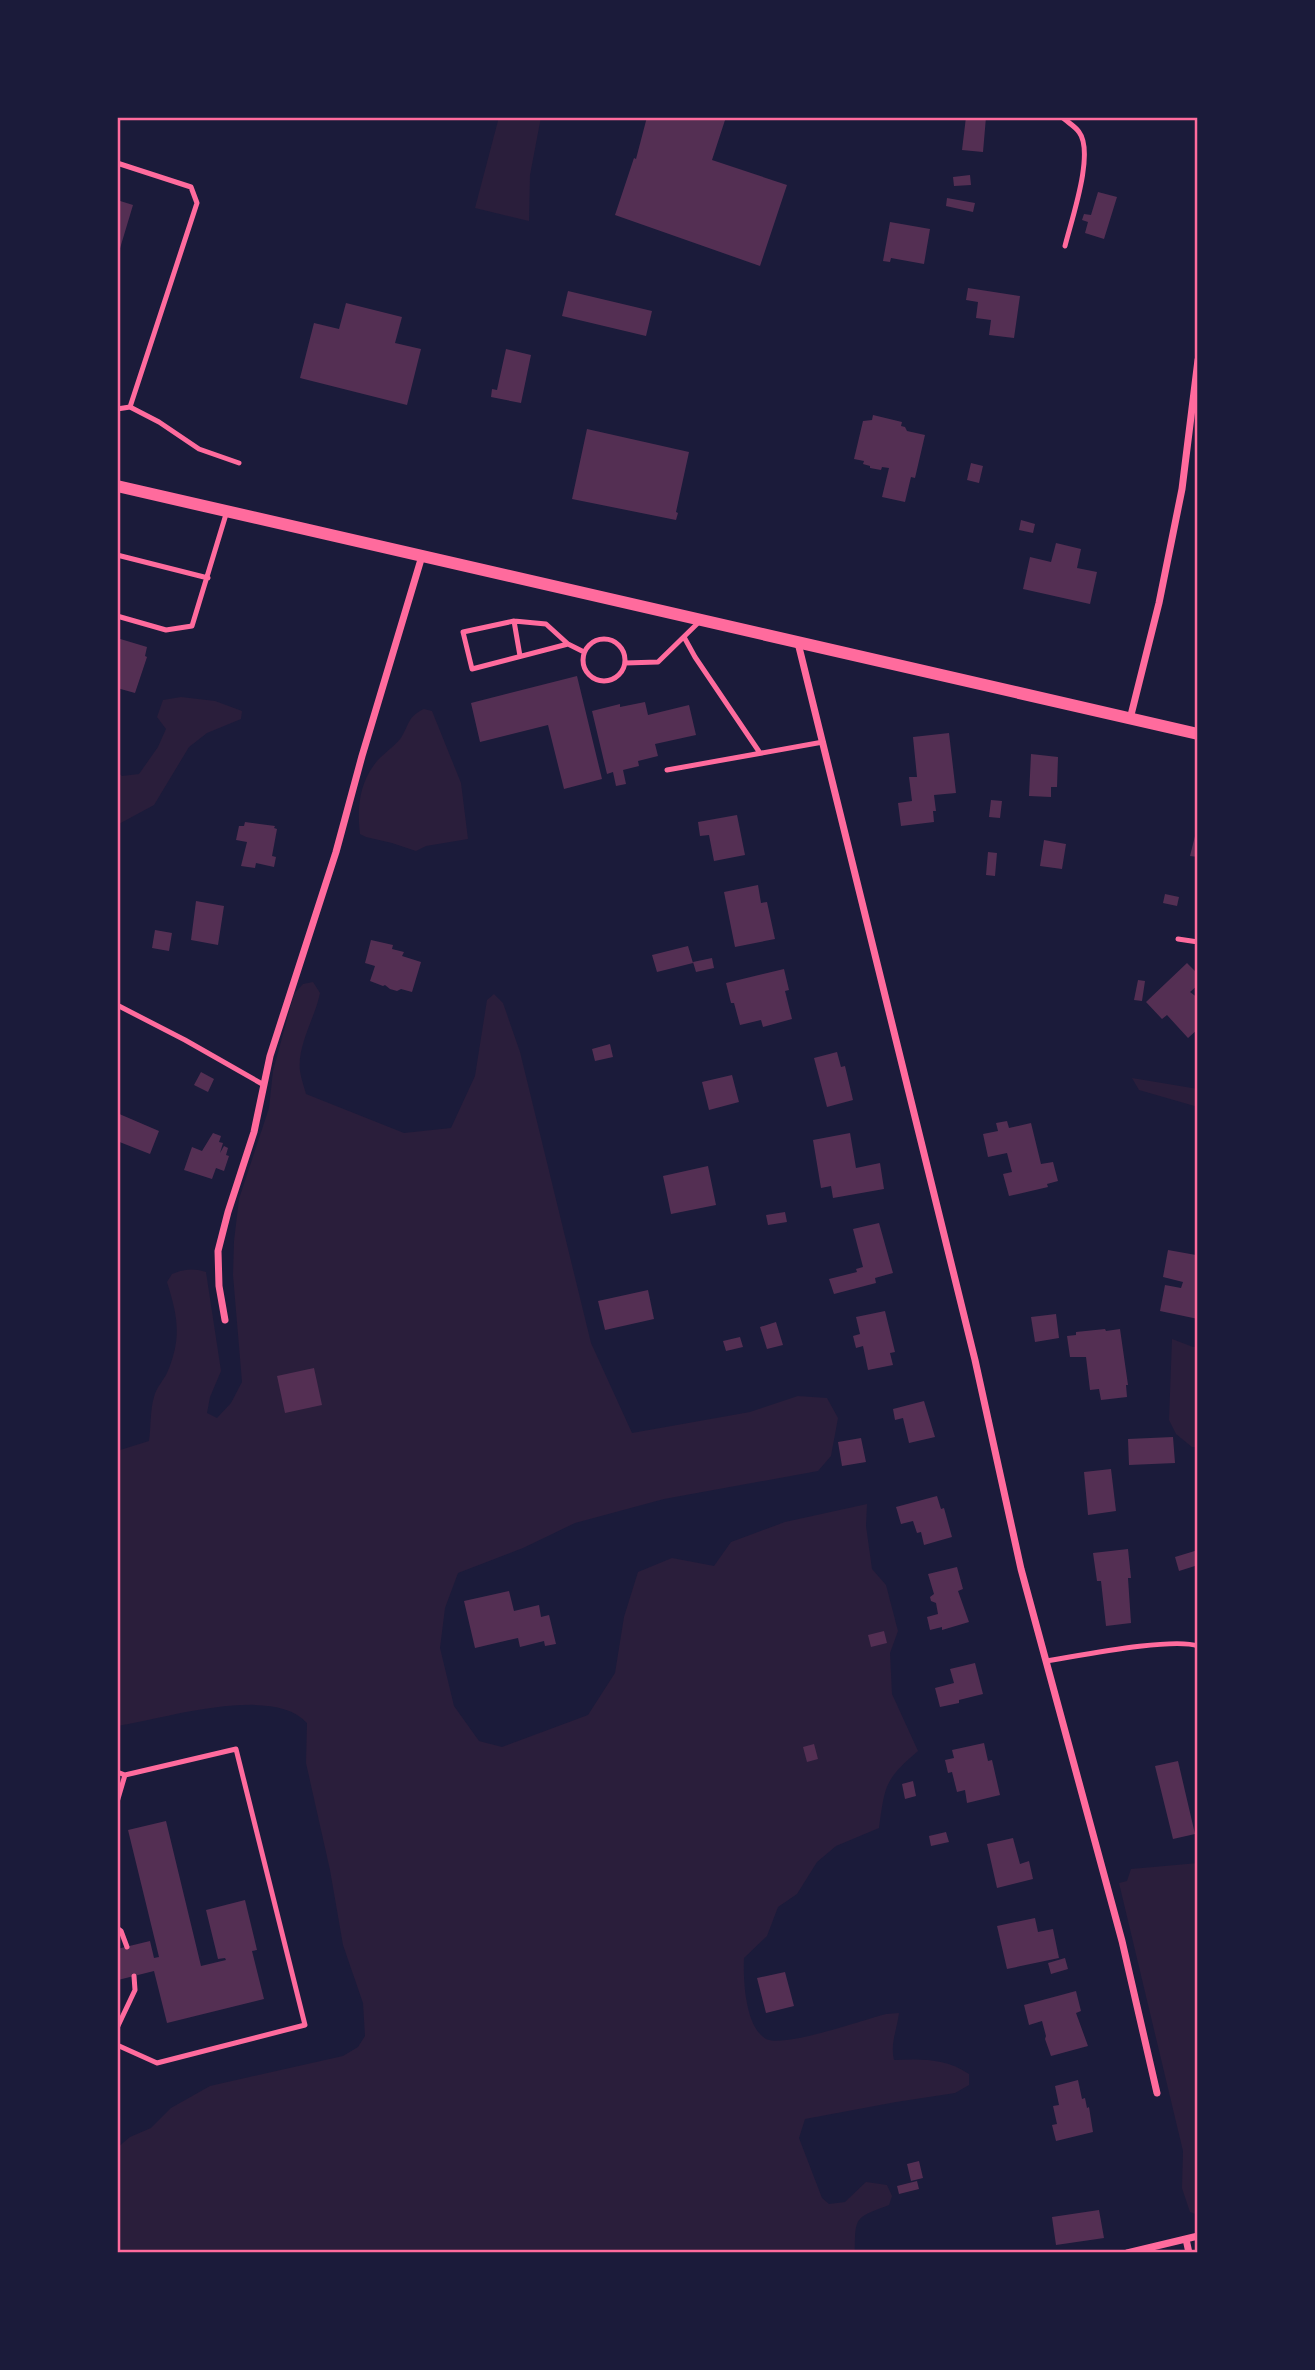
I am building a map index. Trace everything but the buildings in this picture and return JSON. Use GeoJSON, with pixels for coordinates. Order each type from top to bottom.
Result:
{"type":"FeatureCollection","features":[{"type":"Feature","properties":{"kind":"street"},"geometry":{"type":"LineString","coordinates":[[1130,719],[1182,489],[1198,360]]}},
{"type":"Feature","properties":{"kind":"street"},"geometry":{"type":"LineString","coordinates":[[117,486],[1198,734]]}},
{"type":"Feature","properties":{"kind":"street"},"geometry":{"type":"LineString","coordinates":[[225,1320],[219,1286],[218,1251],[254,1132],[270,1056],[336,852],[422,556]]}},
{"type":"Feature","properties":{"kind":"street"},"geometry":{"type":"LineString","coordinates":[[798,642],[975,1360],[1021,1569],[1122,1941],[1157,2093]]}},
{"type":"Feature","properties":{"kind":"street"},"geometry":{"type":"LineString","coordinates":[[1127,2253],[1198,2236]]}},
{"type":"Feature","properties":{"kind":"street"},"geometry":{"type":"LineString","coordinates":[[1186,2239],[1189,2253]]}},
{"type":"Feature","properties":{"kind":"lane"},"geometry":{"type":"LineString","coordinates":[[1062,117],[1080,132],[1085,147],[1065,246]]}},
{"type":"Feature","properties":{"kind":"lane"},"geometry":{"type":"LineString","coordinates":[[117,163],[191,187],[197,204],[130,407]]}},
{"type":"Feature","properties":{"kind":"lane"},"geometry":{"type":"LineString","coordinates":[[117,410],[130,407],[159,422],[199,449],[239,463]]}},
{"type":"Feature","properties":{"kind":"lane"},"geometry":{"type":"LineString","coordinates":[[117,616],[166,630],[192,626],[227,511]]}},
{"type":"Feature","properties":{"kind":"lane"},"geometry":{"type":"LineString","coordinates":[[117,555],[208,578]]}},
{"type":"Feature","properties":{"kind":"lane"},"geometry":{"type":"LineString","coordinates":[[625,663],[658,663],[701,620]]}},
{"type":"Feature","properties":{"kind":"lane"},"geometry":{"type":"LineString","coordinates":[[514,621],[520,656]]}},
{"type":"Feature","properties":{"kind":"lane"},"geometry":{"type":"LineString","coordinates":[[568,644],[472,669],[463,632],[514,621],[546,624],[568,644],[584,652]]}},
{"type":"Feature","properties":{"kind":"lane"},"geometry":{"type":"LineString","coordinates":[[684,637],[760,753]]}},
{"type":"Feature","properties":{"kind":"lane"},"geometry":{"type":"LineString","coordinates":[[608,639],[618,643],[625,663],[622,673],[603,682],[594,679],[583,665],[584,652],[595,641],[608,639]]}},
{"type":"Feature","properties":{"kind":"lane"},"geometry":{"type":"LineString","coordinates":[[667,770],[823,742]]}},
{"type":"Feature","properties":{"kind":"lane"},"geometry":{"type":"LineString","coordinates":[[1178,939],[1198,942]]}},
{"type":"Feature","properties":{"kind":"lane"},"geometry":{"type":"LineString","coordinates":[[117,1005],[264,1085]]}},
{"type":"Feature","properties":{"kind":"lane"},"geometry":{"type":"LineString","coordinates":[[1046,1661],[1162,1645],[1198,1646]]}},
{"type":"Feature","properties":{"kind":"lane"},"geometry":{"type":"LineString","coordinates":[[117,1772],[125,1775],[236,1749],[304,2025],[157,2063],[117,2045]]}},
{"type":"Feature","properties":{"kind":"lane"},"geometry":{"type":"LineString","coordinates":[[117,1802],[125,1775]]}},
{"type":"Feature","properties":{"kind":"lane"},"geometry":{"type":"LineString","coordinates":[[117,1928],[121,1931],[127,1947]]}},
{"type":"Feature","properties":{"kind":"lane"},"geometry":{"type":"LineString","coordinates":[[117,2028],[135,1990],[134,1976]]}},
{"type":"Feature","properties":{"kind":"shaded area"},"geometry":{"type":"Polygon","coordinates":[[[499,117],[541,117],[530,175],[529,221],[475,208],[499,117]]]}},
{"type":"Feature","properties":{"kind":"shaded area"},"geometry":{"type":"Polygon","coordinates":[[[181,697],[215,701],[242,711],[241,719],[207,733],[189,747],[154,805],[117,825],[117,772],[122,776],[139,774],[158,747],[166,729],[157,717],[163,700],[181,697]]]}},
{"type":"Feature","properties":{"kind":"shaded area"},"geometry":{"type":"Polygon","coordinates":[[[424,709],[432,711],[461,783],[468,839],[426,846],[416,851],[360,834],[359,807],[362,789],[374,765],[401,738],[412,718],[424,709]]]}},
{"type":"Feature","properties":{"kind":"shaded area"},"geometry":{"type":"Polygon","coordinates":[[[313,982],[320,993],[300,1061],[300,1074],[306,1094],[404,1133],[451,1128],[475,1076],[487,1000],[494,994],[503,1003],[520,1052],[591,1343],[632,1433],[750,1412],[798,1396],[827,1398],[838,1418],[831,1456],[818,1471],[664,1499],[575,1523],[523,1548],[458,1573],[445,1608],[440,1648],[454,1706],[479,1741],[502,1747],[588,1715],[615,1673],[624,1617],[638,1572],[672,1558],[714,1566],[731,1542],[785,1522],[867,1504],[866,1526],[872,1569],[886,1585],[898,1631],[890,1653],[892,1694],[918,1751],[892,1777],[885,1793],[879,1828],[836,1846],[817,1862],[797,1894],[778,1907],[767,1936],[744,1958],[745,1990],[750,2014],[759,2033],[766,2039],[775,2041],[806,2037],[886,2014],[899,2013],[893,2042],[894,2060],[942,2062],[969,2074],[969,2085],[955,2093],[805,2119],[799,2138],[822,2198],[829,2204],[845,2202],[866,2182],[887,2185],[892,2196],[889,2205],[859,2220],[855,2253],[117,2253],[117,2148],[130,2137],[151,2128],[171,2108],[210,2086],[343,2056],[358,2047],[365,2036],[363,2003],[343,1945],[330,1870],[306,1763],[307,1723],[291,1712],[270,1706],[244,1705],[217,1707],[117,1726],[117,1451],[149,1441],[154,1397],[167,1373],[175,1349],[176,1317],[167,1282],[172,1274],[189,1270],[206,1272],[221,1371],[210,1397],[207,1413],[217,1418],[231,1403],[242,1382],[233,1275],[239,1199],[269,1108],[273,1071],[294,994],[303,984],[313,982]]]}},
{"type":"Feature","properties":{"kind":"shaded area"},"geometry":{"type":"Polygon","coordinates":[[[1132,1078],[1198,1089],[1198,1107],[1139,1090],[1132,1078]]]}},
{"type":"Feature","properties":{"kind":"shaded area"},"geometry":{"type":"Polygon","coordinates":[[[1172,1339],[1198,1347],[1198,1447],[1192,1447],[1176,1434],[1169,1420],[1172,1339]]]}},
{"type":"Feature","properties":{"kind":"shaded area"},"geometry":{"type":"Polygon","coordinates":[[[1198,1863],[1198,2215],[1190,2212],[1182,2188],[1183,2151],[1119,1883],[1127,1881],[1131,1869],[1198,1863]]]}}]}
